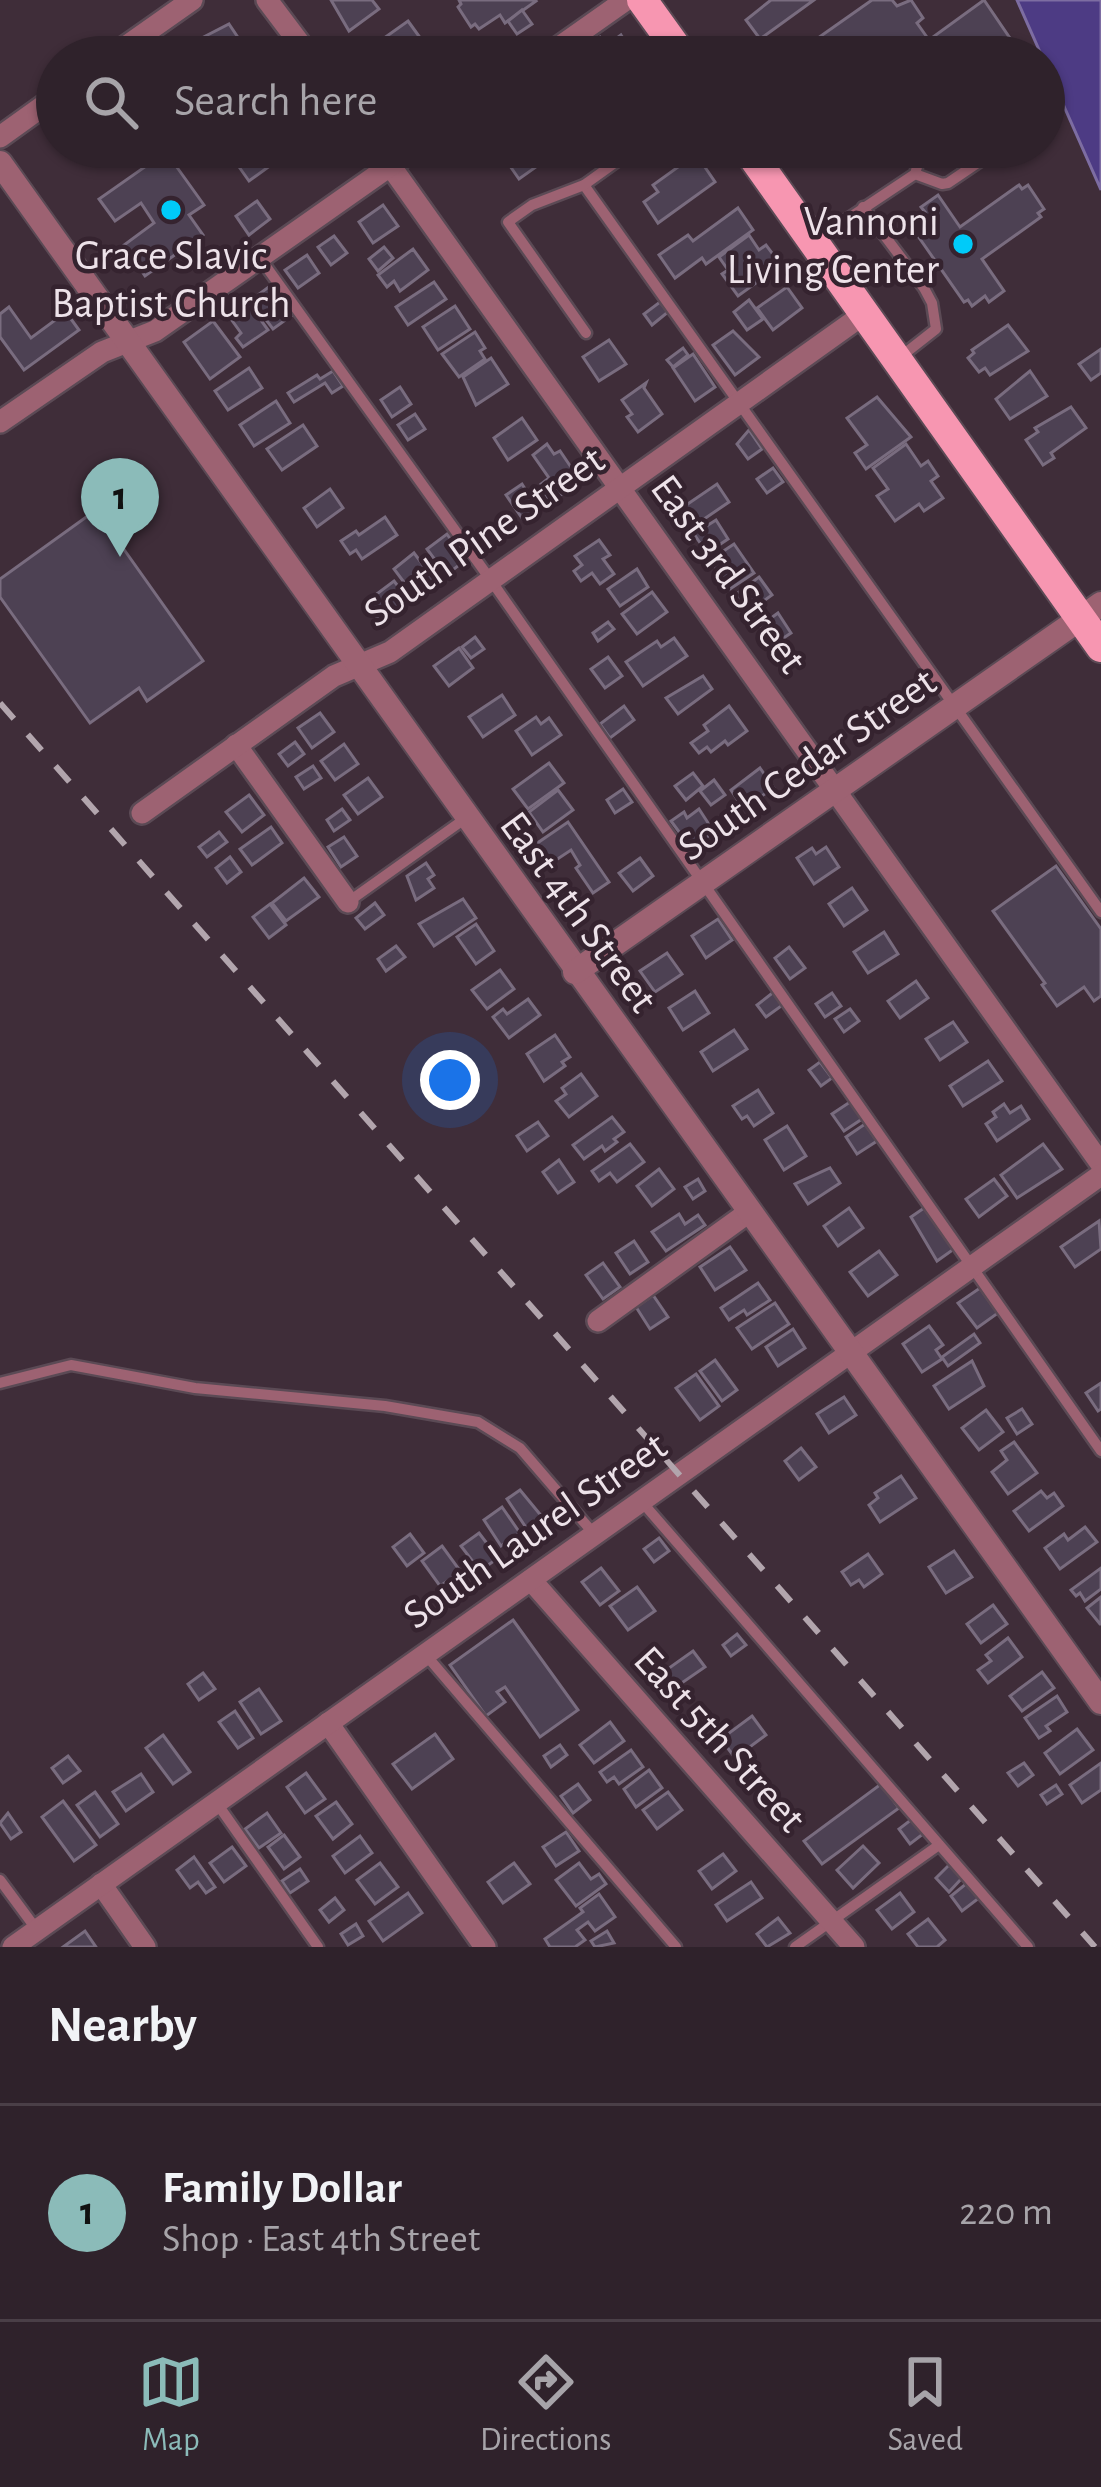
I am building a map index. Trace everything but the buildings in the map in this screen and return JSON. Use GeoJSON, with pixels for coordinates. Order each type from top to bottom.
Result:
{"type":"FeatureCollection","features":[{"type":"Feature","properties":{"kind":"main road"},"geometry":{"type":"LineString","coordinates":[[643,0],[668,36]]}},
{"type":"Feature","properties":{"kind":"main road"},"geometry":{"type":"LineString","coordinates":[[761,168],[897,360],[1091,612],[1101,647]]}},
{"type":"Feature","properties":{"kind":"street"},"geometry":{"type":"LineString","coordinates":[[141,36],[192,0]]}},
{"type":"Feature","properties":{"kind":"street"},"geometry":{"type":"LineString","coordinates":[[267,0],[294,36]]}},
{"type":"Feature","properties":{"kind":"street"},"geometry":{"type":"LineString","coordinates":[[575,36],[626,0]]}},
{"type":"Feature","properties":{"kind":"street"},"geometry":{"type":"LineString","coordinates":[[0,136],[36,111]]}},
{"type":"Feature","properties":{"kind":"street","name":"East 4th Street"},"geometry":{"type":"LineString","coordinates":[[2,168],[1101,1702]]}},
{"type":"Feature","properties":{"kind":"street"},"geometry":{"type":"LineString","coordinates":[[0,422],[102,352],[155,331],[260,257],[369,168]]}},
{"type":"Feature","properties":{"kind":"street","name":"East 3rd Street"},"geometry":{"type":"LineString","coordinates":[[393,168],[1101,1164]]}},
{"type":"Feature","properties":{"kind":"street","name":"South Pine Street"},"geometry":{"type":"LineString","coordinates":[[142,813],[334,676],[390,652],[864,314]]}},
{"type":"Feature","properties":{"kind":"street","name":"South Cedar Street"},"geometry":{"type":"LineString","coordinates":[[575,972],[1091,612]]}},
{"type":"Feature","properties":{"kind":"street"},"geometry":{"type":"LineString","coordinates":[[236,745],[348,902]]}},
{"type":"Feature","properties":{"kind":"street","name":"South Laurel Street"},"geometry":{"type":"LineString","coordinates":[[13,1947],[1101,1175]]}},
{"type":"Feature","properties":{"kind":"street"},"geometry":{"type":"LineString","coordinates":[[598,1321],[749,1212]]}},
{"type":"Feature","properties":{"kind":"street","name":"East 5th Street"},"geometry":{"type":"LineString","coordinates":[[531,1580],[854,1947]]}},
{"type":"Feature","properties":{"kind":"street"},"geometry":{"type":"LineString","coordinates":[[328,1723],[485,1947]]}},
{"type":"Feature","properties":{"kind":"street"},"geometry":{"type":"LineString","coordinates":[[101,1884],[146,1947]]}},
{"type":"Feature","properties":{"kind":"lane"},"geometry":{"type":"LineString","coordinates":[[586,333],[508,222],[532,205],[584,185],[608,168]]}},
{"type":"Feature","properties":{"kind":"lane"},"geometry":{"type":"LineString","coordinates":[[814,242],[916,168]]}},
{"type":"Feature","properties":{"kind":"lane"},"geometry":{"type":"LineString","coordinates":[[915,173],[942,184],[971,168]]}},
{"type":"Feature","properties":{"kind":"lane"},"geometry":{"type":"LineString","coordinates":[[584,185],[1101,912]]}},
{"type":"Feature","properties":{"kind":"lane"},"geometry":{"type":"LineString","coordinates":[[863,207],[932,303],[936,329],[897,360]]}},
{"type":"Feature","properties":{"kind":"lane"},"geometry":{"type":"LineString","coordinates":[[260,257],[1101,1451]]}},
{"type":"Feature","properties":{"kind":"lane"},"geometry":{"type":"LineString","coordinates":[[348,902],[466,818]]}},
{"type":"Feature","properties":{"kind":"lane"},"geometry":{"type":"LineString","coordinates":[[0,1383],[71,1364],[195,1388],[385,1406],[478,1422],[520,1448],[595,1535]]}},
{"type":"Feature","properties":{"kind":"lane"},"geometry":{"type":"LineString","coordinates":[[642,1502],[1028,1947]]}},
{"type":"Feature","properties":{"kind":"lane"},"geometry":{"type":"LineString","coordinates":[[424,1654],[676,1947]]}},
{"type":"Feature","properties":{"kind":"lane"},"geometry":{"type":"LineString","coordinates":[[216,1802],[318,1947]]}},
{"type":"Feature","properties":{"kind":"lane"},"geometry":{"type":"LineString","coordinates":[[795,1947],[939,1845]]}},
{"type":"Feature","properties":{"kind":"lane"},"geometry":{"type":"LineString","coordinates":[[0,1880],[37,1930]]}},
{"type":"Feature","properties":{"kind":"shaded area"},"geometry":{"type":"Polygon","coordinates":[[[1017,0],[1101,0],[1101,190],[1065,109],[1065,36],[1033,36],[1017,0]]]}},
{"type":"Feature","properties":{"kind":"railway"},"geometry":{"type":"LineString","coordinates":[[0,703],[1095,1947]]}},
{"type":"Feature","properties":{"kind":"place","name":"Grace Slavic Baptist Church"},"geometry":{"type":"Point","coordinates":[171,210]}},
{"type":"Feature","properties":{"kind":"place","name":"Vannoni Living Center"},"geometry":{"type":"Point","coordinates":[963,244]}},
{"type":"Feature","properties":{"kind":"place","name":"Family Dollar"},"geometry":{"type":"Point","coordinates":[120,557]}}]}
